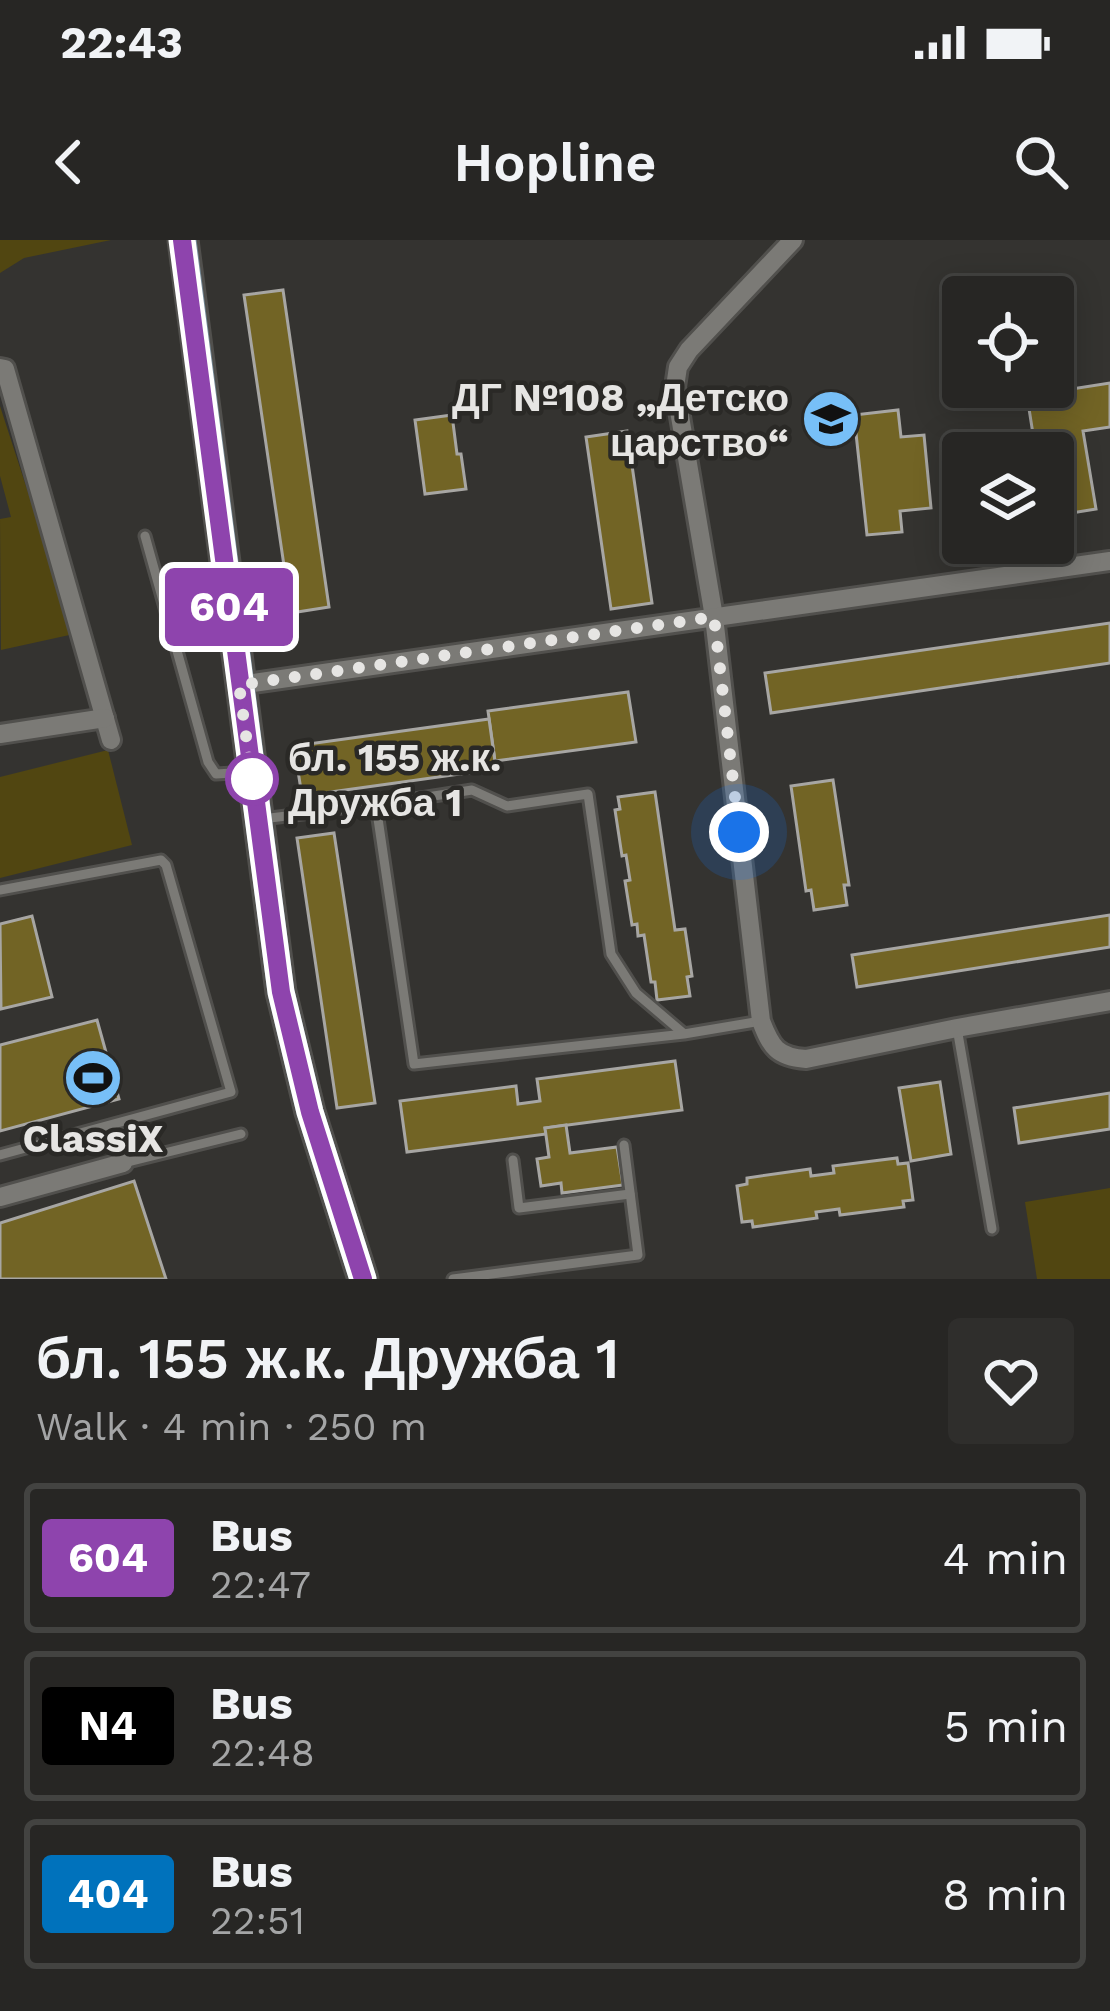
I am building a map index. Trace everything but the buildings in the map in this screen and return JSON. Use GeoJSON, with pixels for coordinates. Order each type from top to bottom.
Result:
{"type":"FeatureCollection","features":[{"type":"Feature","properties":{"kind":"street"},"geometry":{"type":"LineString","coordinates":[[183,240],[281,992],[310,1112],[363,1279]]}},
{"type":"Feature","properties":{"kind":"street"},"geometry":{"type":"LineString","coordinates":[[793,240],[689,350],[678,367],[675,387],[714,617],[761,1021],[769,1042],[786,1058],[806,1059],[1110,1001]]}},
{"type":"Feature","properties":{"kind":"street"},"geometry":{"type":"LineString","coordinates":[[0,368],[5,369],[111,740]]}},
{"type":"Feature","properties":{"kind":"street"},"geometry":{"type":"LineString","coordinates":[[239,685],[1110,561]]}},
{"type":"Feature","properties":{"kind":"street"},"geometry":{"type":"LineString","coordinates":[[0,734],[105,718]]}},
{"type":"Feature","properties":{"kind":"street"},"geometry":{"type":"LineString","coordinates":[[0,1197],[123,1163]]}},
{"type":"Feature","properties":{"kind":"lane"},"geometry":{"type":"LineString","coordinates":[[145,536],[208,762],[216,774],[251,771]]}},
{"type":"Feature","properties":{"kind":"lane"},"geometry":{"type":"LineString","coordinates":[[258,820],[472,790],[507,806],[588,794],[611,954],[636,993],[684,1034]]}},
{"type":"Feature","properties":{"kind":"lane"},"geometry":{"type":"LineString","coordinates":[[376,805],[414,1064],[761,1021]]}},
{"type":"Feature","properties":{"kind":"lane"},"geometry":{"type":"LineString","coordinates":[[0,890],[160,860],[166,865],[231,1092],[0,1155]]}},
{"type":"Feature","properties":{"kind":"lane"},"geometry":{"type":"LineString","coordinates":[[957,1028],[992,1229]]}},
{"type":"Feature","properties":{"kind":"lane"},"geometry":{"type":"LineString","coordinates":[[123,1163],[241,1134]]}},
{"type":"Feature","properties":{"kind":"lane"},"geometry":{"type":"LineString","coordinates":[[453,1279],[638,1255],[623,1145]]}},
{"type":"Feature","properties":{"kind":"lane"},"geometry":{"type":"LineString","coordinates":[[513,1160],[519,1208],[630,1194]]}},
{"type":"Feature","properties":{"kind":"shaded area"},"geometry":{"type":"Polygon","coordinates":[[[0,240],[111,240],[24,258],[0,273],[0,240]]]}},
{"type":"Feature","properties":{"kind":"shaded area"},"geometry":{"type":"Polygon","coordinates":[[[0,406],[74,634],[1,650],[0,519],[11,517],[0,476],[0,406]]]}},
{"type":"Feature","properties":{"kind":"shaded area"},"geometry":{"type":"Polygon","coordinates":[[[108,750],[132,845],[0,878],[0,777],[108,750]]]}},
{"type":"Feature","properties":{"kind":"shaded area"},"geometry":{"type":"Polygon","coordinates":[[[1110,1188],[1110,1279],[1037,1279],[1025,1202],[1110,1188]]]}},
{"type":"Feature","properties":{"kind":"bus line","name":"604"},"geometry":{"type":"LineString","coordinates":[[182,240],[281,992],[310,1112],[363,1279]]}},
{"type":"Feature","properties":{"kind":"place","name":"ДГ №108 „Детско царство“"},"geometry":{"type":"Point","coordinates":[831,419]}},
{"type":"Feature","properties":{"kind":"place","name":"бл. 155 ж.к. Дружба 1"},"geometry":{"type":"Point","coordinates":[252,779]}},
{"type":"Feature","properties":{"kind":"place","name":"ClassiX"},"geometry":{"type":"Point","coordinates":[93,1078]}},
{"type":"Feature","properties":{"kind":"route"},"geometry":{"type":"LineString","coordinates":[[252,779],[239,685],[714,617],[739,832]]}}]}
